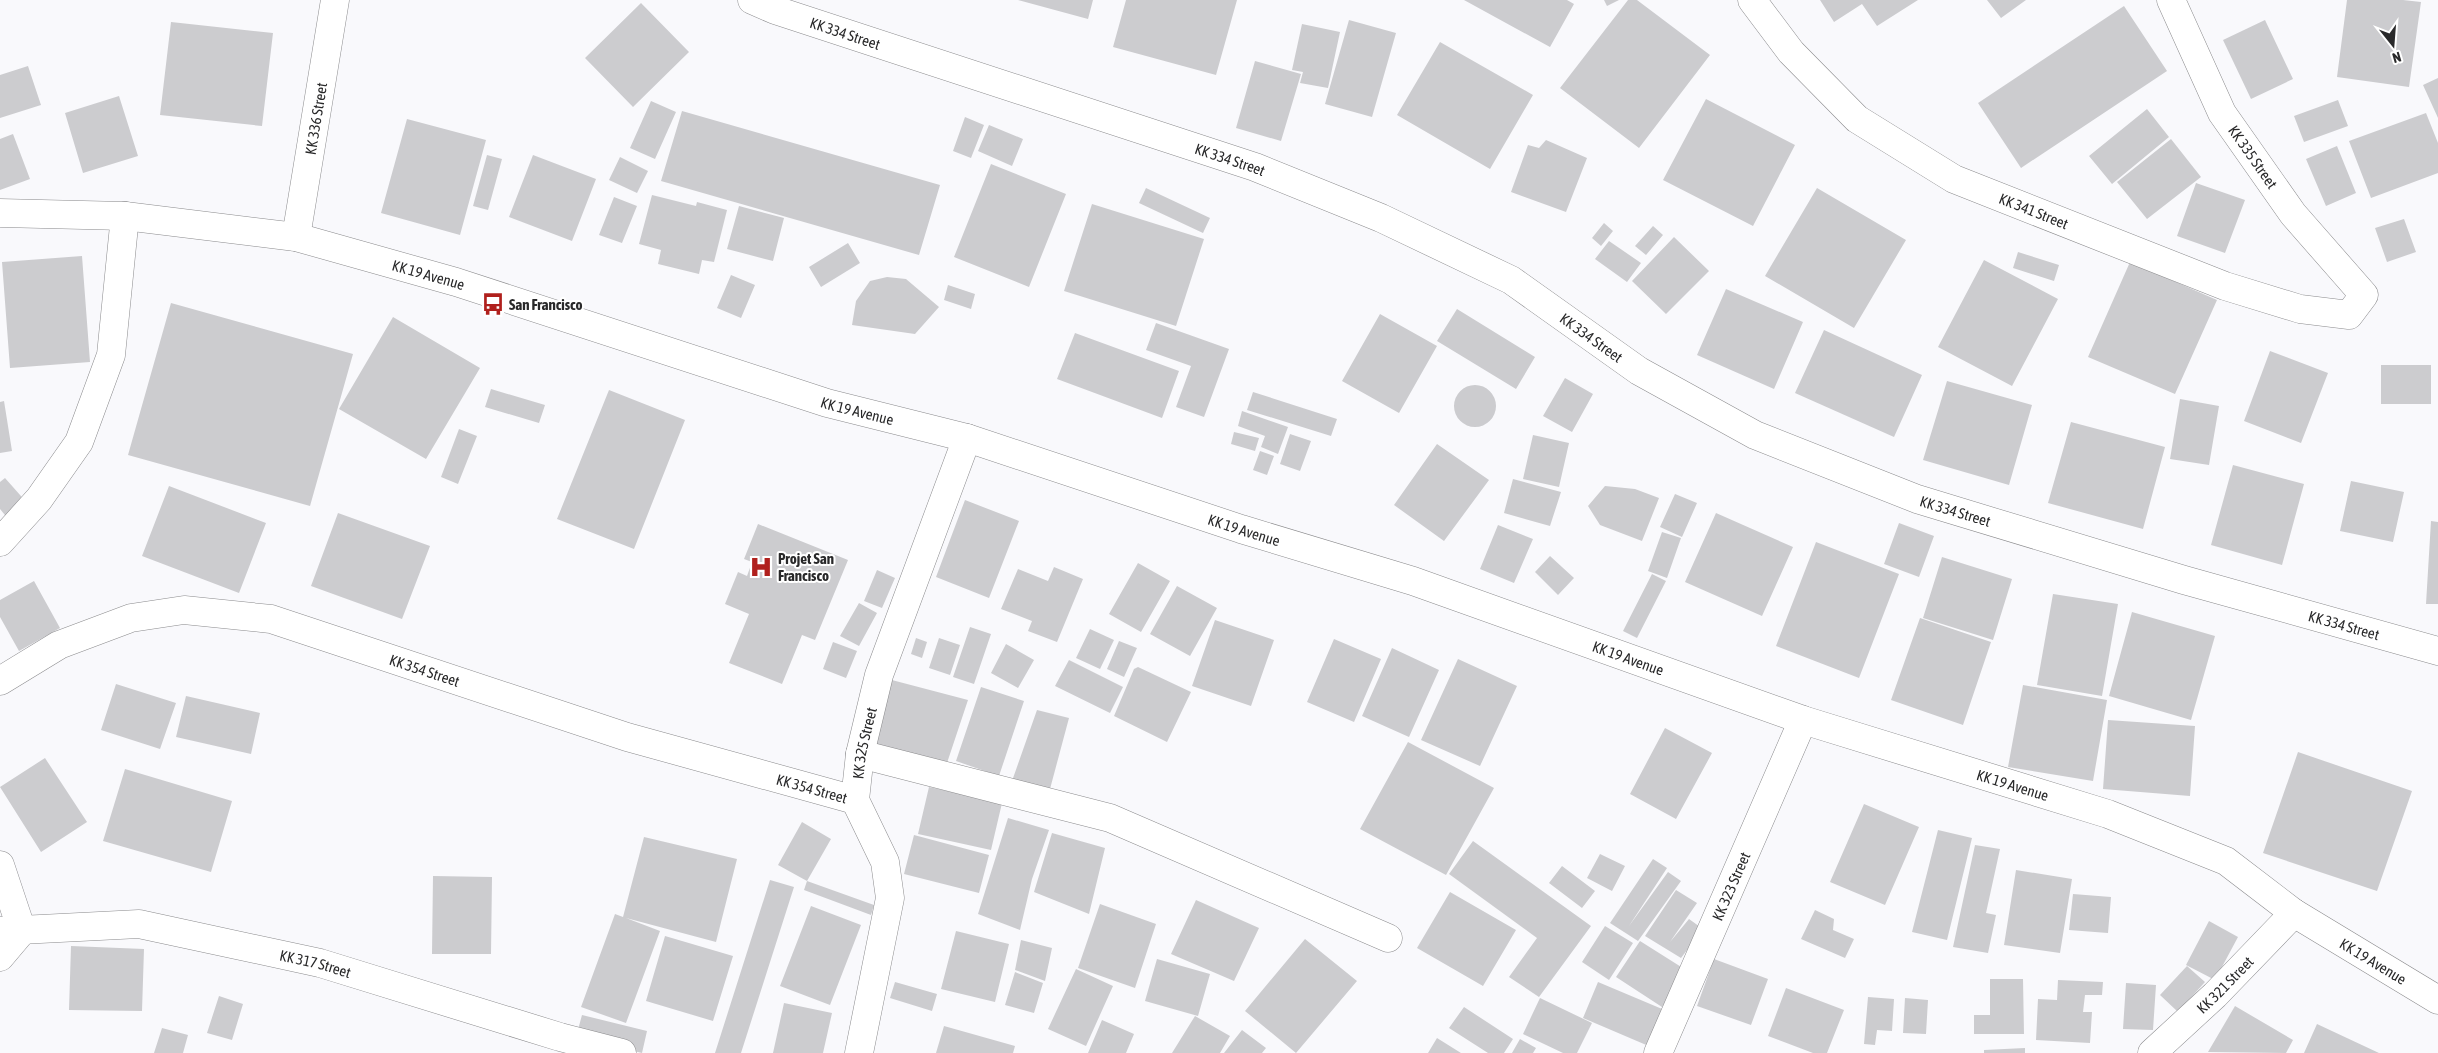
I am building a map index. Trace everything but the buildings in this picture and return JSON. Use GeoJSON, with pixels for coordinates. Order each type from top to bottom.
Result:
{"type":"FeatureCollection","features":[{"type":"Feature","properties":{"kind":"street","name":"KK 336 Street"},"geometry":{"type":"LineString","coordinates":[[296,236],[335,0]]}},
{"type":"Feature","properties":{"kind":"street","name":"KK 334 Street"},"geometry":{"type":"LineString","coordinates":[[752,0],[774,10],[1255,168],[1381,218],[1511,280],[1639,371],[1755,435],[1917,498],[2184,580],[2438,651]]}},
{"type":"Feature","properties":{"kind":"street","name":"KK 341 Street"},"geometry":{"type":"LineString","coordinates":[[1752,0],[1791,52],[1857,119],[1954,179],[2225,286],[2300,309],[2349,315],[2364,295]]}},
{"type":"Feature","properties":{"kind":"street","name":"KK 335 Street"},"geometry":{"type":"LineString","coordinates":[[2172,0],[2222,113],[2293,214],[2364,295]]}},
{"type":"Feature","properties":{"kind":"street","name":"KK 19 Avenue"},"geometry":{"type":"LineString","coordinates":[[0,213],[125,216],[296,236],[456,282],[827,403],[967,438],[1241,529],[1413,581],[1804,720],[2108,814],[2226,861],[2294,913],[2438,1000]]}},
{"type":"Feature","properties":{"kind":"street"},"geometry":{"type":"LineString","coordinates":[[0,542],[40,499],[79,442],[110,355],[125,216]]}},
{"type":"Feature","properties":{"kind":"street","name":"KK 325 Street"},"geometry":{"type":"LineString","coordinates":[[859,1053],[890,898],[884,862],[855,800],[860,754],[879,675],[967,438]]}},
{"type":"Feature","properties":{"kind":"street","name":"KK 354 Street"},"geometry":{"type":"LineString","coordinates":[[0,681],[59,645],[131,618],[184,610],[272,619],[627,737],[855,800]]}},
{"type":"Feature","properties":{"kind":"street","name":"KK 323 Street"},"geometry":{"type":"LineString","coordinates":[[1658,1053],[1804,720]]}},
{"type":"Feature","properties":{"kind":"street"},"geometry":{"type":"LineString","coordinates":[[860,754],[1110,818],[1388,938]]}},
{"type":"Feature","properties":{"kind":"street"},"geometry":{"type":"LineString","coordinates":[[0,865],[11,931],[0,957]]}},
{"type":"Feature","properties":{"kind":"street","name":"KK 321 Street"},"geometry":{"type":"LineString","coordinates":[[2152,1053],[2215,995],[2294,913]]}},
{"type":"Feature","properties":{"kind":"street","name":"KK 317 Street"},"geometry":{"type":"LineString","coordinates":[[11,931],[139,924],[320,963],[560,1037],[622,1053]]}},
{"type":"Feature","properties":{"kind":"place","name":"San Francisco"},"geometry":{"type":"Point","coordinates":[493,304]}},
{"type":"Feature","properties":{"kind":"place","name":"Projet San Francisco"},"geometry":{"type":"Point","coordinates":[761,567]}}]}
